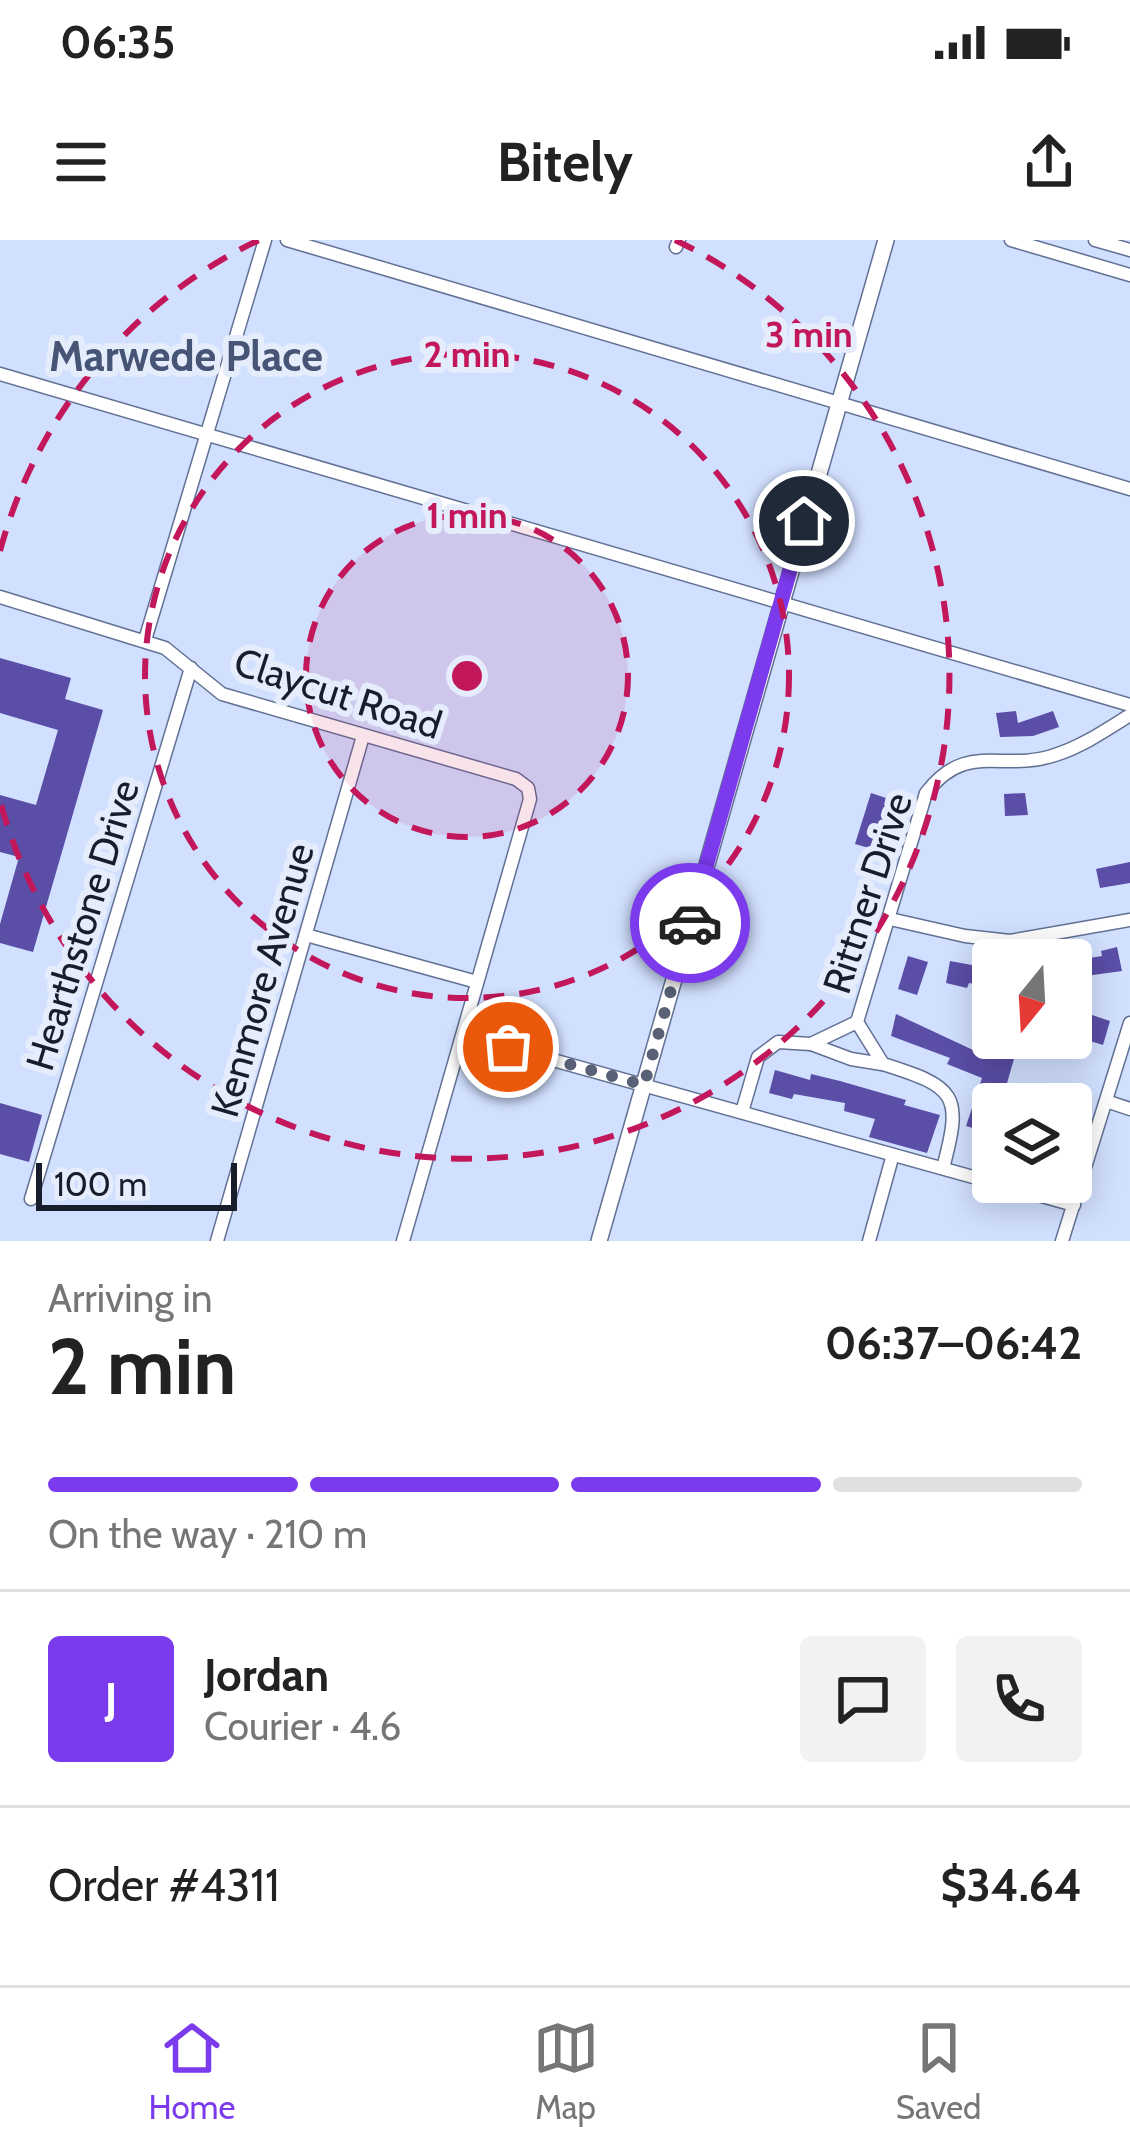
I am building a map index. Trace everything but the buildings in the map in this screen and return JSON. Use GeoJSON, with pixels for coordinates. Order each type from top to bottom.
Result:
{"type":"FeatureCollection","features":[{"type":"Feature","properties":{"kind":"street"},"geometry":{"type":"LineString","coordinates":[[145,640],[265,240]]}},
{"type":"Feature","properties":{"kind":"street"},"geometry":{"type":"LineString","coordinates":[[287,240],[1130,489]]}},
{"type":"Feature","properties":{"kind":"street"},"geometry":{"type":"LineString","coordinates":[[598,1241],[886,240]]}},
{"type":"Feature","properties":{"kind":"street"},"geometry":{"type":"LineString","coordinates":[[1011,240],[1130,275]]}},
{"type":"Feature","properties":{"kind":"street"},"geometry":{"type":"LineString","coordinates":[[1095,240],[1130,250]]}},
{"type":"Feature","properties":{"kind":"street"},"geometry":{"type":"LineString","coordinates":[[0,374],[1130,705]]}},
{"type":"Feature","properties":{"kind":"street","name":"Claycut Road"},"geometry":{"type":"LineString","coordinates":[[0,597],[165,648],[222,694],[516,779],[528,788],[530,800],[477,982]]}},
{"type":"Feature","properties":{"kind":"street","name":"Hearthstone Drive"},"geometry":{"type":"LineString","coordinates":[[32,1199],[190,668]]}},
{"type":"Feature","properties":{"kind":"street","name":"Rittner Drive"},"geometry":{"type":"LineString","coordinates":[[811,1044],[857,1022],[926,793],[943,772],[964,761],[1051,757],[1089,741],[1130,715]]}},
{"type":"Feature","properties":{"kind":"street","name":"Kenmore Avenue"},"geometry":{"type":"LineString","coordinates":[[218,1241],[363,736]]}},
{"type":"Feature","properties":{"kind":"street"},"geometry":{"type":"LineString","coordinates":[[890,919],[965,936],[1010,940],[1130,920]]}},
{"type":"Feature","properties":{"kind":"street"},"geometry":{"type":"LineString","coordinates":[[306,935],[477,982],[403,1241]]}},
{"type":"Feature","properties":{"kind":"street","name":"Rittner Drive"},"geometry":{"type":"LineString","coordinates":[[857,1022],[883,1064]]}},
{"type":"Feature","properties":{"kind":"street"},"geometry":{"type":"LineString","coordinates":[[1062,1241],[1130,1023]]}},
{"type":"Feature","properties":{"kind":"street"},"geometry":{"type":"LineString","coordinates":[[463,1035],[1074,1205]]}},
{"type":"Feature","properties":{"kind":"street","name":"Rittner Drive"},"geometry":{"type":"LineString","coordinates":[[742,1112],[758,1057],[778,1042],[811,1044],[851,1059],[883,1064],[932,1079],[951,1102],[956,1121],[943,1168]]}},
{"type":"Feature","properties":{"kind":"street"},"geometry":{"type":"LineString","coordinates":[[1106,1101],[1130,1109]]}},
{"type":"Feature","properties":{"kind":"street"},"geometry":{"type":"LineString","coordinates":[[869,1241],[892,1157]]}},
{"type":"Feature","properties":{"kind":"way so far"},"geometry":{"type":"LineString","coordinates":[[508,1047],[644,1085],[690,923]]}},
{"type":"Feature","properties":{"kind":"district","name":"Marwede Place"},"geometry":{"type":"Point","coordinates":[186,356]}},
{"type":"Feature","properties":{"kind":"route"},"geometry":{"type":"LineString","coordinates":[[690,923],[804,521]]}}]}
